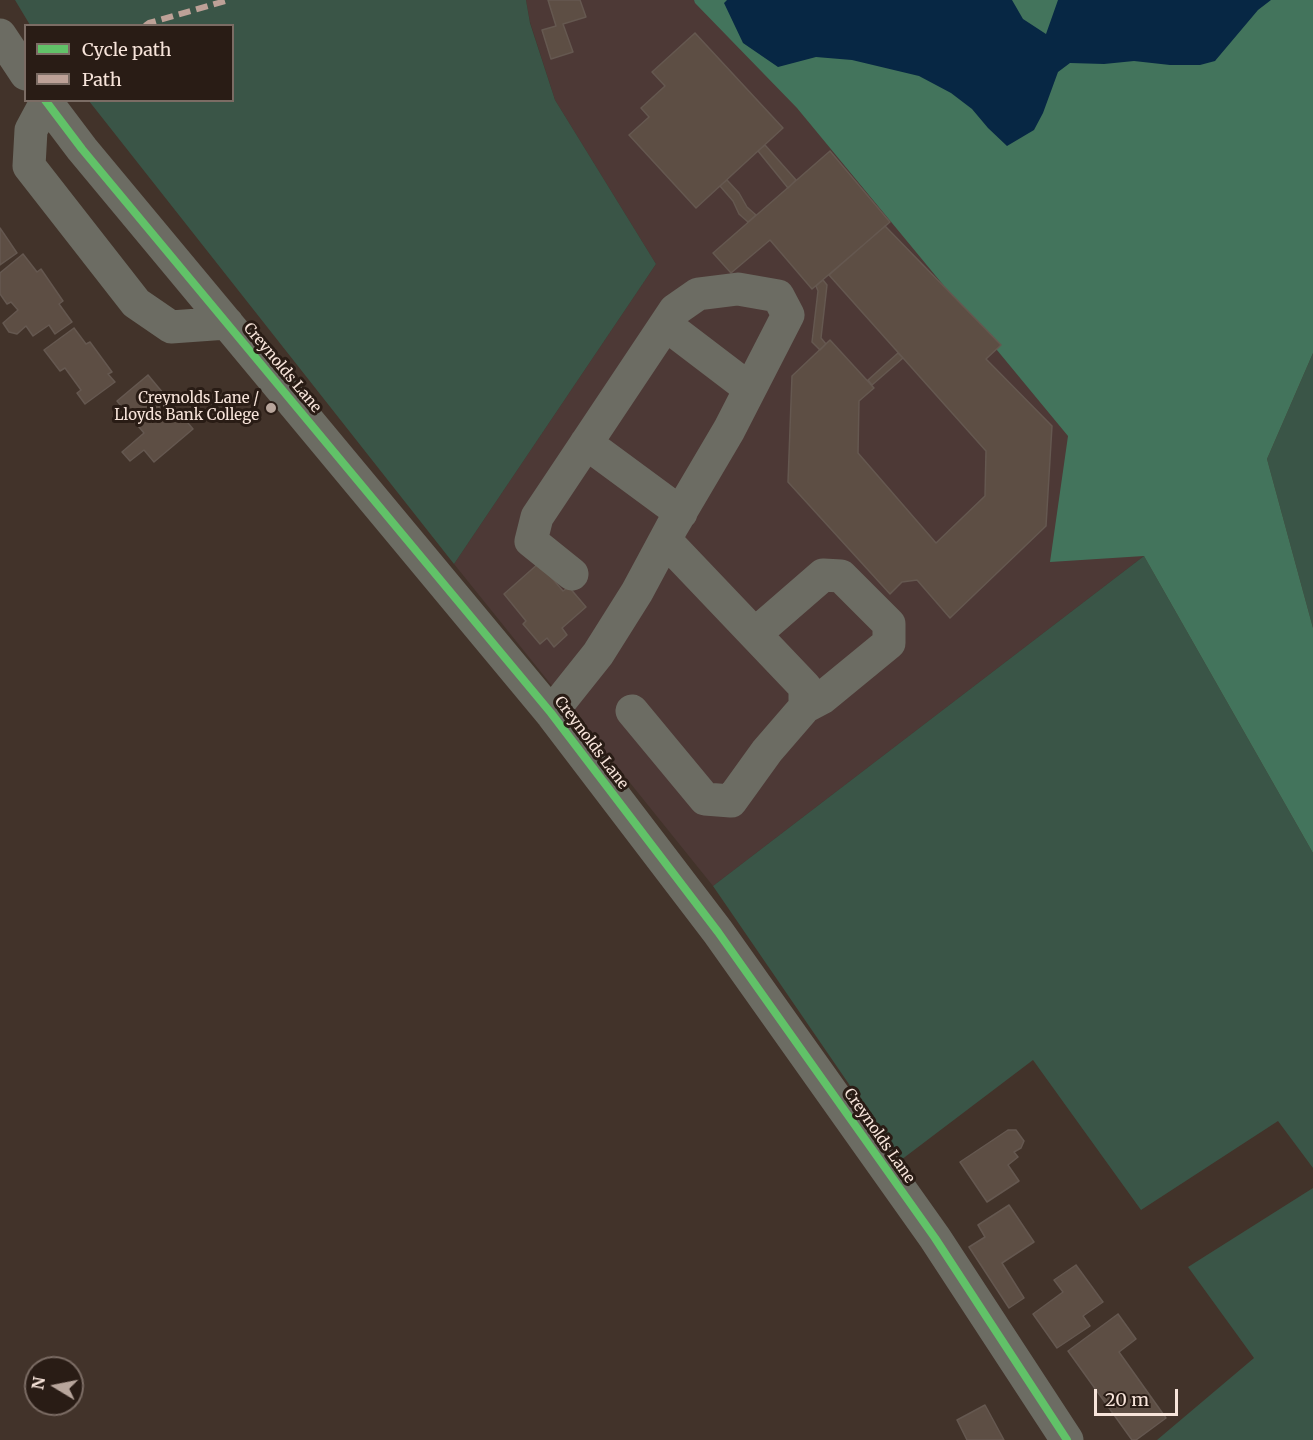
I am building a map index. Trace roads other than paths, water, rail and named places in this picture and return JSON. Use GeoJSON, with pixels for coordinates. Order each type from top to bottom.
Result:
{"type":"FeatureCollection","features":[{"type":"Feature","properties":{"kind":"street"},"geometry":{"type":"LineString","coordinates":[[0,35],[24,71]]}},
{"type":"Feature","properties":{"kind":"street"},"geometry":{"type":"LineString","coordinates":[[45,102],[31,130],[29,166],[136,303],[171,327],[227,323]]}},
{"type":"Feature","properties":{"kind":"street","name":"Creynolds Lane"},"geometry":{"type":"LineString","coordinates":[[46,102],[82,149],[551,713],[718,932],[935,1238],[1067,1440]]}},
{"type":"Feature","properties":{"kind":"street"},"geometry":{"type":"LineString","coordinates":[[551,713],[598,654],[637,592],[729,430],[788,315],[778,296],[738,289],[698,294],[675,310],[537,517],[531,541],[572,574]]}},
{"type":"Feature","properties":{"kind":"street"},"geometry":{"type":"LineString","coordinates":[[666,325],[750,389]]}},
{"type":"Feature","properties":{"kind":"street"},"geometry":{"type":"LineString","coordinates":[[586,443],[673,526],[755,634],[805,687],[805,707]]}},
{"type":"Feature","properties":{"kind":"street"},"geometry":{"type":"LineString","coordinates":[[632,711],[705,799],[731,801],[767,751],[805,707],[822,698],[889,643],[889,624],[841,576],[823,575],[755,634]]}},
{"type":"Feature","properties":{"kind":"water"},"geometry":{"type":"Polygon","coordinates":[[[727,0],[1012,0],[1023,19],[1046,34],[1058,0],[1271,0],[1258,10],[1215,61],[1200,65],[1170,65],[1134,61],[1104,64],[1070,63],[1058,72],[1043,113],[1034,130],[1007,146],[972,109],[951,93],[919,76],[852,60],[816,57],[778,67],[743,43],[724,3],[727,0]]]}},
{"type":"Feature","properties":{"kind":"place","name":"Creynolds Lane / Lloyds Bank College"},"geometry":{"type":"Point","coordinates":[271,408]}}]}
